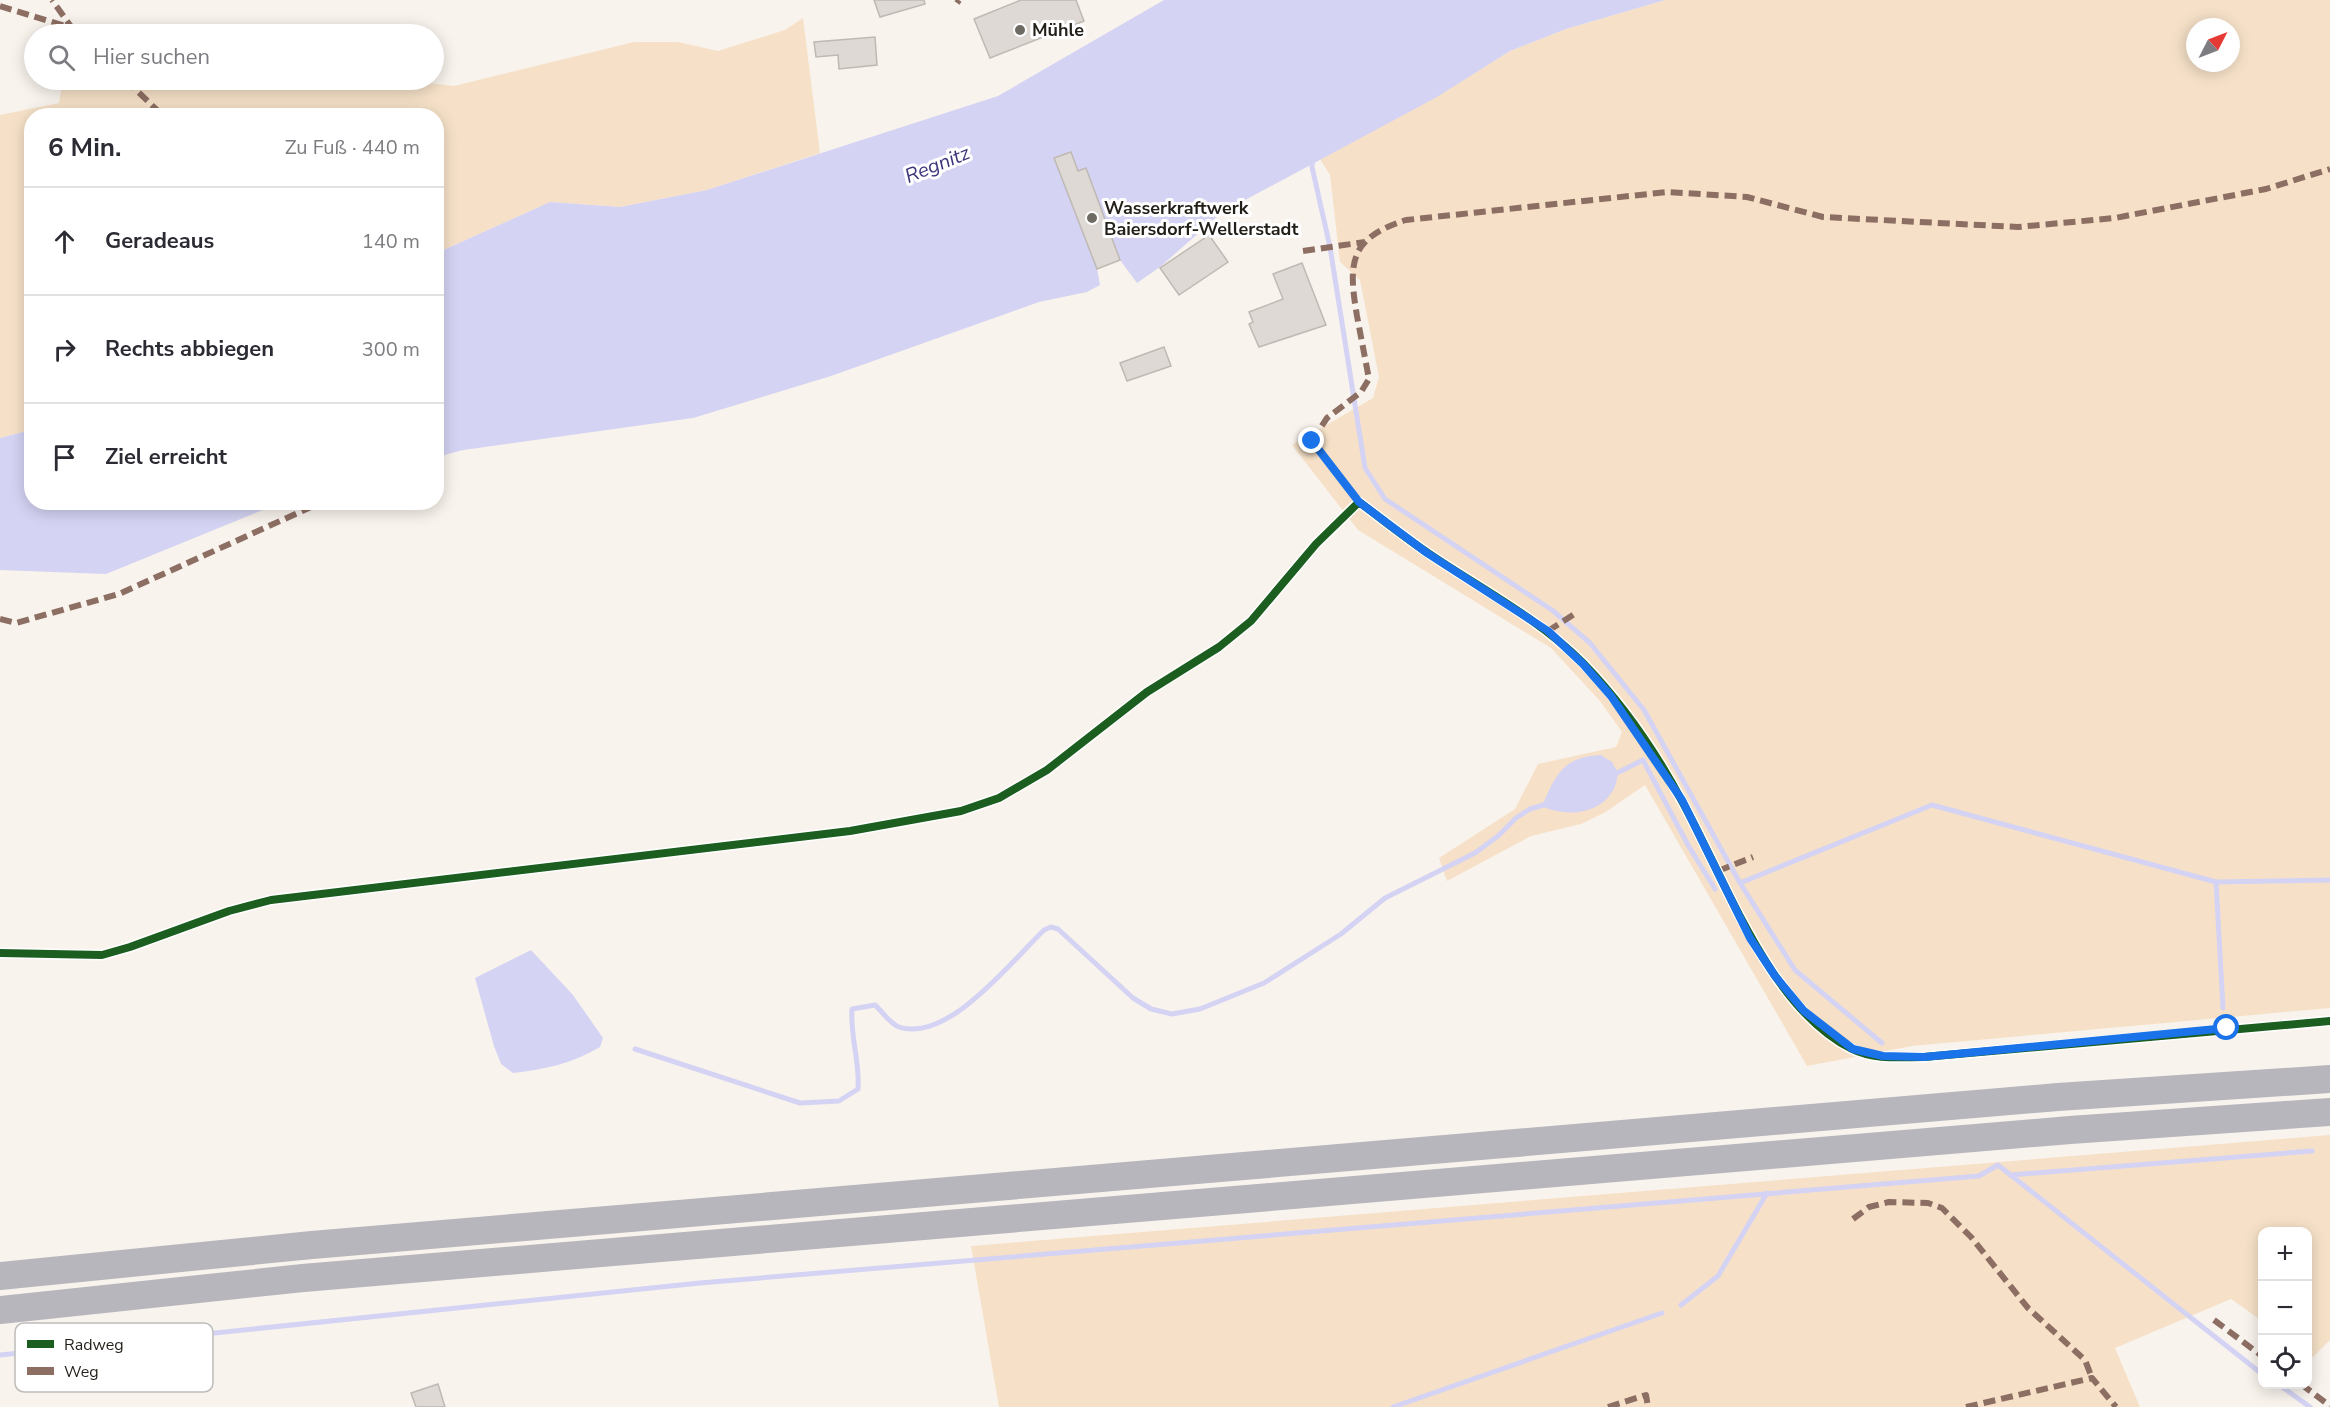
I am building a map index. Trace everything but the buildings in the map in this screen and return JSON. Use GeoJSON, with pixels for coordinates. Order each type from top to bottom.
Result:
{"type":"FeatureCollection","features":[{"type":"Feature","properties":{"kind":"highway"},"geometry":{"type":"LineString","coordinates":[[0,1276],[312,1245],[2058,1097],[2330,1079]]}},
{"type":"Feature","properties":{"kind":"highway"},"geometry":{"type":"LineString","coordinates":[[0,1310],[303,1278],[2059,1131],[2330,1112]]}},
{"type":"Feature","properties":{"kind":"lane"},"geometry":{"type":"LineString","coordinates":[[1312,441],[1359,502],[1427,553],[1548,631],[1583,664],[1611,696],[1640,735],[1682,800],[1750,938],[1775,976],[1804,1011],[1832,1035],[1853,1049],[1883,1056],[1907,1057],[2330,1021]]}},
{"type":"Feature","properties":{"kind":"shaded area"},"geometry":{"type":"Polygon","coordinates":[[[1665,0],[2330,0],[2330,1008],[1912,1046],[1807,1066],[1645,785],[1604,813],[1581,824],[1531,836],[1447,881],[1439,858],[1515,809],[1538,764],[1616,747],[1622,732],[1600,701],[1551,648],[1358,530],[1292,445],[1373,398],[1379,377],[1360,280],[1340,262],[1330,175],[1320,159],[1436,97],[1510,51],[1566,29],[1665,0]]]}},
{"type":"Feature","properties":{"kind":"shaded area"},"geometry":{"type":"Polygon","coordinates":[[[803,18],[820,153],[707,190],[620,207],[550,202],[444,250],[444,108],[34,108],[59,103],[61,90],[444,90],[444,85],[454,86],[634,42],[678,42],[718,51],[785,30],[803,18]]]}},
{"type":"Feature","properties":{"kind":"shaded area"},"geometry":{"type":"Polygon","coordinates":[[[24,110],[24,432],[0,438],[0,115],[24,110]]]}},
{"type":"Feature","properties":{"kind":"shaded area"},"geometry":{"type":"Polygon","coordinates":[[[2330,1135],[2330,1340],[2312,1356],[2312,1227],[2258,1227],[2258,1318],[2231,1299],[2115,1348],[2140,1407],[999,1407],[971,1246],[2330,1135]]]}},
{"type":"Feature","properties":{"kind":"water","name":"Regnitz"},"geometry":{"type":"Polygon","coordinates":[[[1164,0],[1665,0],[1566,29],[1510,51],[1437,97],[1221,213],[1160,267],[1137,283],[1120,260],[1097,268],[1100,285],[1087,292],[1039,302],[831,376],[693,418],[463,450],[444,455],[444,250],[550,202],[620,207],[707,190],[998,96],[1164,0]]]}},
{"type":"Feature","properties":{"kind":"water"},"geometry":{"type":"Polygon","coordinates":[[[24,432],[24,510],[263,510],[106,574],[0,570],[0,438],[24,432]]]}},
{"type":"Feature","properties":{"kind":"water"},"geometry":{"type":"Polygon","coordinates":[[[1601,755],[1612,762],[1618,773],[1614,788],[1606,800],[1580,812],[1560,812],[1542,806],[1562,769],[1578,759],[1601,755]]]}},
{"type":"Feature","properties":{"kind":"water"},"geometry":{"type":"Polygon","coordinates":[[[531,950],[573,995],[603,1038],[600,1047],[579,1058],[513,1073],[501,1064],[475,978],[531,950]]]}},
{"type":"Feature","properties":{"kind":"waterway"},"geometry":{"type":"LineString","coordinates":[[1313,157],[1312,167],[1330,247],[1365,468],[1385,499],[1552,610],[1590,643],[1644,710],[1740,883]]}},
{"type":"Feature","properties":{"kind":"waterway"},"geometry":{"type":"LineString","coordinates":[[1613,775],[1643,760],[1688,845],[1715,889]]}},
{"type":"Feature","properties":{"kind":"waterway"},"geometry":{"type":"LineString","coordinates":[[635,1049],[800,1103],[839,1101],[858,1089],[852,1009],[875,1005],[899,1027],[918,1029],[938,1023],[958,1012],[978,996],[1044,930],[1051,927],[1058,929],[1133,998],[1151,1009],[1172,1014],[1200,1009],[1264,983],[1341,934],[1385,898],[1475,853],[1498,836],[1516,818],[1530,809],[1547,804]]}},
{"type":"Feature","properties":{"kind":"waterway"},"geometry":{"type":"LineString","coordinates":[[1882,1043],[1795,970],[1740,883],[1932,805],[2216,882],[2330,880]]}},
{"type":"Feature","properties":{"kind":"waterway"},"geometry":{"type":"LineString","coordinates":[[2216,882],[2223,1008]]}},
{"type":"Feature","properties":{"kind":"waterway"},"geometry":{"type":"LineString","coordinates":[[2010,1175],[2312,1151]]}},
{"type":"Feature","properties":{"kind":"waterway"},"geometry":{"type":"LineString","coordinates":[[213,1333],[700,1283],[1979,1176],[1998,1165],[2258,1371]]}},
{"type":"Feature","properties":{"kind":"waterway"},"geometry":{"type":"LineString","coordinates":[[1681,1305],[1718,1276],[1767,1193]]}},
{"type":"Feature","properties":{"kind":"waterway"},"geometry":{"type":"LineString","coordinates":[[1393,1407],[1662,1313]]}},
{"type":"Feature","properties":{"kind":"waterway"},"geometry":{"type":"LineString","coordinates":[[0,1355],[15,1353]]}},
{"type":"Feature","properties":{"kind":"waterway"},"geometry":{"type":"LineString","coordinates":[[2285,1389],[2310,1407]]}},
{"type":"Feature","properties":{"kind":"marked path"},"geometry":{"type":"LineString","coordinates":[[52,0],[69,24]]}},
{"type":"Feature","properties":{"kind":"marked path"},"geometry":{"type":"LineString","coordinates":[[0,6],[59,24]]}},
{"type":"Feature","properties":{"kind":"marked path"},"geometry":{"type":"LineString","coordinates":[[136,90],[155,108]]}},
{"type":"Feature","properties":{"kind":"marked path"},"geometry":{"type":"LineString","coordinates":[[1312,441],[1327,418],[1361,392],[1369,379],[1354,297],[1353,281],[1357,255],[1363,244],[1373,235],[1406,220],[1667,192],[1747,197],[1823,217],[2018,227],[2115,218],[2266,189],[2330,169]]}},
{"type":"Feature","properties":{"kind":"marked path"},"geometry":{"type":"LineString","coordinates":[[1303,251],[1365,242]]}},
{"type":"Feature","properties":{"kind":"marked path"},"geometry":{"type":"LineString","coordinates":[[0,619],[16,623],[119,594],[304,510]]}},
{"type":"Feature","properties":{"kind":"marked path"},"geometry":{"type":"LineString","coordinates":[[1548,631],[1576,613]]}},
{"type":"Feature","properties":{"kind":"marked path"},"geometry":{"type":"LineString","coordinates":[[1718,871],[1753,857]]}},
{"type":"Feature","properties":{"kind":"marked path"},"geometry":{"type":"LineString","coordinates":[[1853,1219],[1869,1207],[1889,1202],[1928,1203],[1942,1208],[1971,1237],[2028,1308],[2085,1360],[2092,1378]]}},
{"type":"Feature","properties":{"kind":"marked path"},"geometry":{"type":"LineString","coordinates":[[2214,1320],[2258,1353]]}},
{"type":"Feature","properties":{"kind":"marked path"},"geometry":{"type":"LineString","coordinates":[[1966,1407],[2092,1378],[2116,1407]]}},
{"type":"Feature","properties":{"kind":"marked path"},"geometry":{"type":"LineString","coordinates":[[2308,1389],[2330,1406]]}},
{"type":"Feature","properties":{"kind":"marked path"},"geometry":{"type":"LineString","coordinates":[[1608,1407],[1646,1395],[1648,1407]]}},
{"type":"Feature","properties":{"kind":"cycle path"},"geometry":{"type":"LineString","coordinates":[[0,953],[102,955],[229,911],[271,900],[850,831],[961,811],[999,798],[1047,770],[1147,692],[1219,647],[1251,621],[1316,544],[1359,502],[1419,547],[1547,632],[1566,647],[1597,678],[1625,712],[1662,766],[1752,940],[1774,974],[1797,1004],[1823,1030],[1852,1049],[1869,1055],[1924,1057],[2330,1021]]}},
{"type":"Feature","properties":{"kind":"place","name":"Mühle"},"geometry":{"type":"Point","coordinates":[1020,30]}},
{"type":"Feature","properties":{"kind":"place","name":"Wasserkraftwerk Baiersdorf-Wellerstadt"},"geometry":{"type":"Point","coordinates":[1092,218]}},
{"type":"Feature","properties":{"kind":"route"},"geometry":{"type":"LineString","coordinates":[[1312,441],[1359,502],[1427,553],[1548,631],[1583,664],[1611,696],[1640,735],[1682,800],[1750,938],[1775,976],[1804,1011],[1832,1035],[1853,1049],[1883,1056],[1924,1057],[2227,1028]]}}]}
